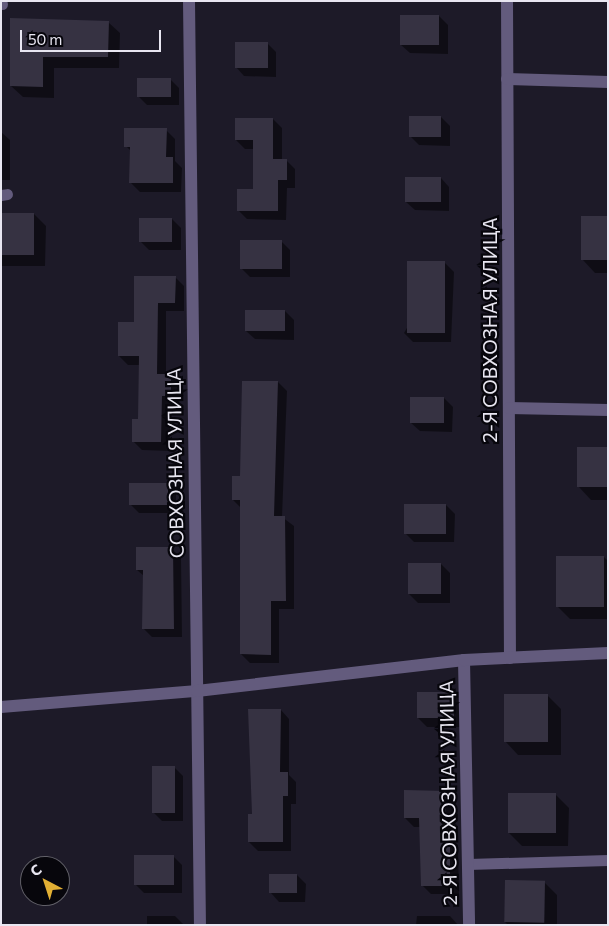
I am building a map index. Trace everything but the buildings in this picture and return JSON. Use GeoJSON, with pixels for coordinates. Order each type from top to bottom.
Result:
{"type":"FeatureCollection","features":[{"type":"Feature","properties":{"kind":"street","name":"СОВХОЗНАЯ УЛИЦА"},"geometry":{"type":"LineString","coordinates":[[189,1],[200,925]]}},
{"type":"Feature","properties":{"kind":"street","name":"2-Я СОВХОЗНАЯ УЛИЦА"},"geometry":{"type":"LineString","coordinates":[[507,1],[510,658]]}},
{"type":"Feature","properties":{"kind":"street"},"geometry":{"type":"LineString","coordinates":[[507,79],[608,82]]}},
{"type":"Feature","properties":{"kind":"street"},"geometry":{"type":"LineString","coordinates":[[509,408],[608,410]]}},
{"type":"Feature","properties":{"kind":"street"},"geometry":{"type":"LineString","coordinates":[[1,707],[196,691],[464,660],[608,653]]}},
{"type":"Feature","properties":{"kind":"street","name":"2-Я СОВХОЗНАЯ УЛИЦА"},"geometry":{"type":"LineString","coordinates":[[464,660],[469,925]]}},
{"type":"Feature","properties":{"kind":"lane"},"geometry":{"type":"LineString","coordinates":[[468,864],[608,860]]}}]}
